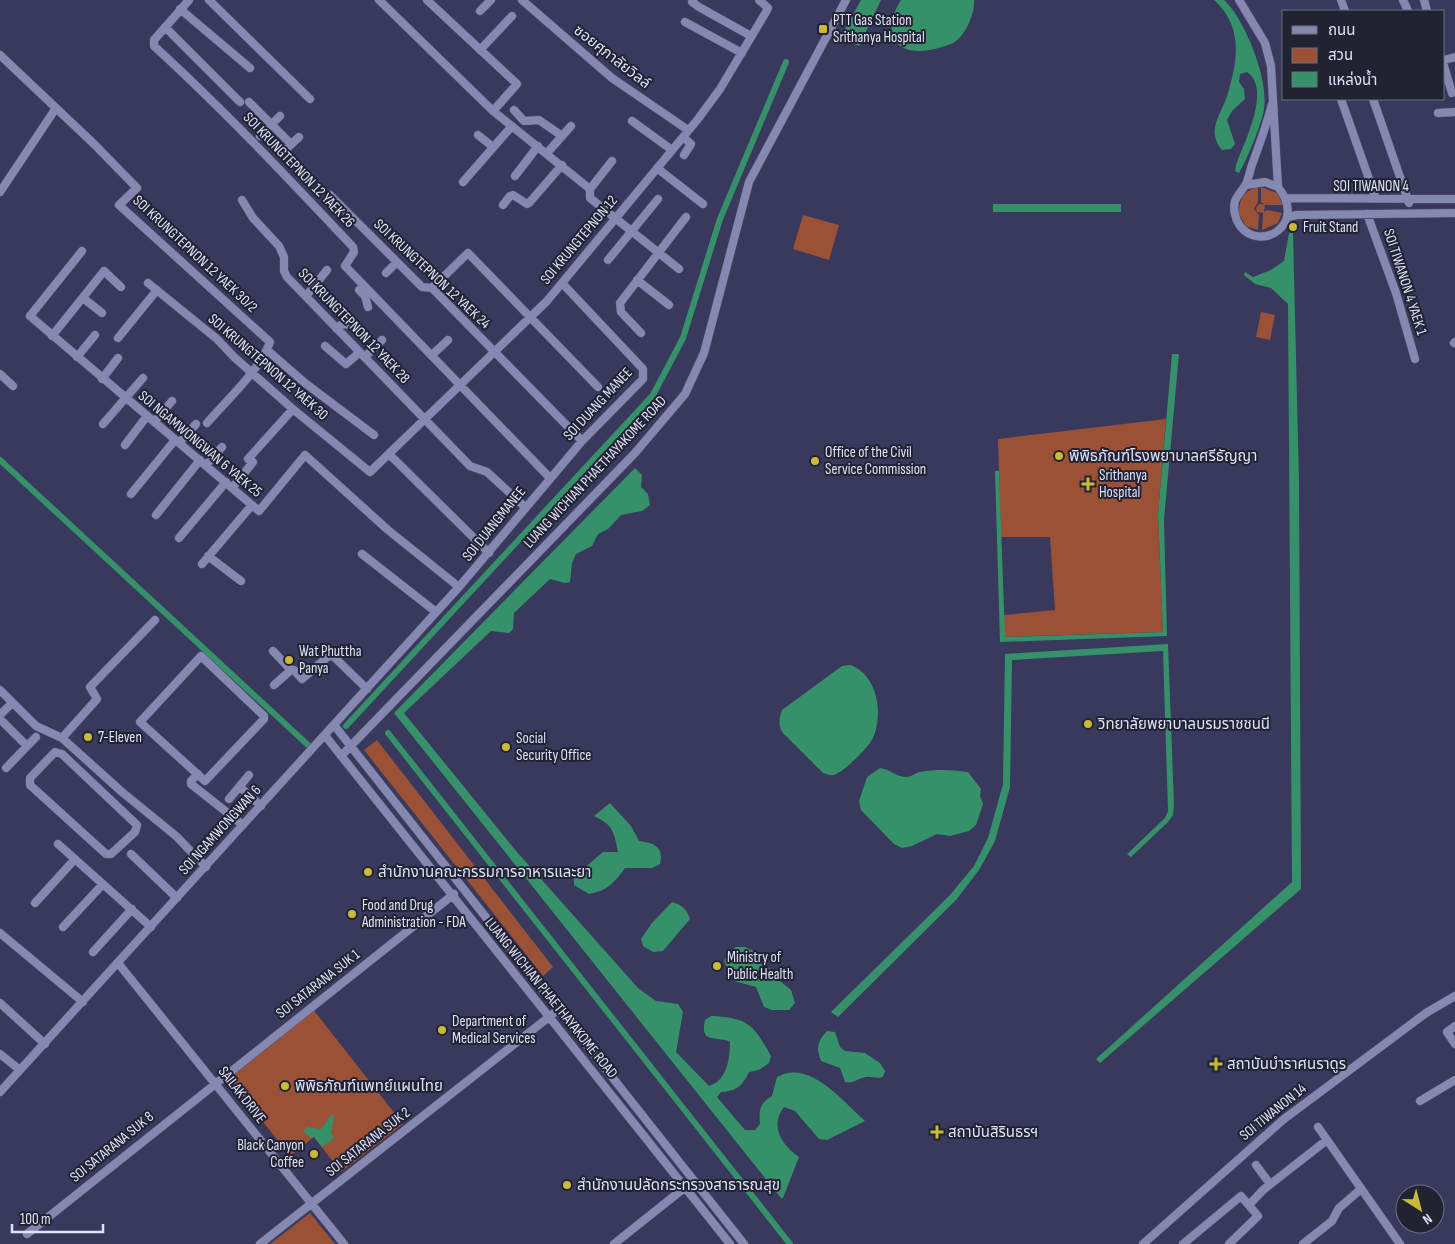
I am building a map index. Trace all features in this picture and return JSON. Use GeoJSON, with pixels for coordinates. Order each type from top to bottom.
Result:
{"type":"FeatureCollection","features":[{"type":"Feature","properties":{"kind":"street"},"geometry":{"type":"LineString","coordinates":[[187,0],[165,27],[240,102]]}},
{"type":"Feature","properties":{"kind":"street"},"geometry":{"type":"LineString","coordinates":[[209,0],[310,99]]}},
{"type":"Feature","properties":{"kind":"street"},"geometry":{"type":"LineString","coordinates":[[379,0],[493,111],[590,189]]}},
{"type":"Feature","properties":{"kind":"street"},"geometry":{"type":"LineString","coordinates":[[427,0],[517,84],[493,111]]}},
{"type":"Feature","properties":{"kind":"street"},"geometry":{"type":"LineString","coordinates":[[480,11],[491,0]]}},
{"type":"Feature","properties":{"kind":"street","name":"ซอยศุภาลัยวิลล์"},"geometry":{"type":"LineString","coordinates":[[522,0],[612,78],[688,130]]}},
{"type":"Feature","properties":{"kind":"street","name":"SOI KRUNGTEPNON 12"},"geometry":{"type":"LineString","coordinates":[[370,472],[530,317],[562,283],[683,137],[720,89],[768,8],[758,0]]}},
{"type":"Feature","properties":{"kind":"street","name":"LUANG WICHIAN PHAETHAYAKOME ROAD"},"geometry":{"type":"LineString","coordinates":[[730,1244],[341,756],[636,453],[685,394],[704,353],[748,182],[846,0]]}},
{"type":"Feature","properties":{"kind":"street"},"geometry":{"type":"LineString","coordinates":[[1239,0],[1265,44],[1271,66],[1278,187]]}},
{"type":"Feature","properties":{"kind":"street"},"geometry":{"type":"LineString","coordinates":[[691,1],[751,36]]}},
{"type":"Feature","properties":{"kind":"street"},"geometry":{"type":"LineString","coordinates":[[180,9],[250,68]]}},
{"type":"Feature","properties":{"kind":"street"},"geometry":{"type":"LineString","coordinates":[[480,50],[512,16]]}},
{"type":"Feature","properties":{"kind":"street"},"geometry":{"type":"LineString","coordinates":[[685,22],[742,53]]}},
{"type":"Feature","properties":{"kind":"street","name":"SOI KRUNGTEPNON 12 YAEK 26"},"geometry":{"type":"LineString","coordinates":[[165,27],[154,40],[154,46],[210,97],[353,247],[354,252],[345,266],[365,292],[432,355],[550,478]]}},
{"type":"Feature","properties":{"kind":"street","name":"SOI KRUNGTEPNON 12 YAEK 30/2"},"geometry":{"type":"LineString","coordinates":[[0,55],[137,188],[119,206],[270,342],[268,350]]}},
{"type":"Feature","properties":{"kind":"street"},"geometry":{"type":"LineString","coordinates":[[1445,69],[1452,93]]}},
{"type":"Feature","properties":{"kind":"street"},"geometry":{"type":"LineString","coordinates":[[1341,100],[1376,199]]}},
{"type":"Feature","properties":{"kind":"street"},"geometry":{"type":"LineString","coordinates":[[1374,100],[1409,200],[1409,213]]}},
{"type":"Feature","properties":{"kind":"street"},"geometry":{"type":"LineString","coordinates":[[249,102],[291,144]]}},
{"type":"Feature","properties":{"kind":"street"},"geometry":{"type":"LineString","coordinates":[[1246,185],[1265,182],[1278,187],[1287,198],[1288,217],[1283,226],[1267,236],[1257,236],[1248,233],[1240,227],[1234,210],[1235,201],[1246,185],[1263,139],[1272,104]]}},
{"type":"Feature","properties":{"kind":"street"},"geometry":{"type":"LineString","coordinates":[[0,192],[56,108]]}},
{"type":"Feature","properties":{"kind":"street"},"geometry":{"type":"LineString","coordinates":[[514,110],[524,121],[539,120],[562,136]]}},
{"type":"Feature","properties":{"kind":"street"},"geometry":{"type":"LineString","coordinates":[[1438,113],[1455,112]]}},
{"type":"Feature","properties":{"kind":"street"},"geometry":{"type":"LineString","coordinates":[[253,142],[280,116]]}},
{"type":"Feature","properties":{"kind":"street"},"geometry":{"type":"LineString","coordinates":[[632,121],[672,150]]}},
{"type":"Feature","properties":{"kind":"street"},"geometry":{"type":"LineString","coordinates":[[464,182],[512,126]]}},
{"type":"Feature","properties":{"kind":"street"},"geometry":{"type":"LineString","coordinates":[[547,153],[571,126]]}},
{"type":"Feature","properties":{"kind":"street"},"geometry":{"type":"LineString","coordinates":[[262,133],[280,152],[284,152],[299,137]]}},
{"type":"Feature","properties":{"kind":"street"},"geometry":{"type":"LineString","coordinates":[[478,135],[493,147]]}},
{"type":"Feature","properties":{"kind":"street"},"geometry":{"type":"LineString","coordinates":[[683,137],[691,144],[684,154]]}},
{"type":"Feature","properties":{"kind":"street"},"geometry":{"type":"LineString","coordinates":[[515,176],[538,146]]}},
{"type":"Feature","properties":{"kind":"street"},"geometry":{"type":"LineString","coordinates":[[612,161],[590,189],[590,198],[679,268]]}},
{"type":"Feature","properties":{"kind":"street"},"geometry":{"type":"LineString","coordinates":[[503,205],[510,196],[514,195],[527,204],[529,203],[562,165]]}},
{"type":"Feature","properties":{"kind":"street"},"geometry":{"type":"LineString","coordinates":[[657,168],[703,204]]}},
{"type":"Feature","properties":{"kind":"street","name":"SOI KRUNGTEPNON 12 YAEK 24"},"geometry":{"type":"LineString","coordinates":[[330,195],[422,287],[432,288],[582,441]]}},
{"type":"Feature","properties":{"kind":"street","name":"SOI TIWANON 4"},"geometry":{"type":"LineString","coordinates":[[1287,198],[1320,200],[1455,199]]}},
{"type":"Feature","properties":{"kind":"street"},"geometry":{"type":"LineString","coordinates":[[608,260],[658,199]]}},
{"type":"Feature","properties":{"kind":"street","name":"SOI KRUNGTEPNON 12 YAEK 28"},"geometry":{"type":"LineString","coordinates":[[242,200],[252,218],[279,246],[284,257],[284,271],[287,277],[470,466],[487,472],[525,506]]}},
{"type":"Feature","properties":{"kind":"street"},"geometry":{"type":"LineString","coordinates":[[1319,214],[1320,200]]}},
{"type":"Feature","properties":{"kind":"street","name":"SOI TIWANON 4"},"geometry":{"type":"LineString","coordinates":[[1288,217],[1297,214],[1455,213]]}},
{"type":"Feature","properties":{"kind":"street","name":"SOI TIWANON 4 YAEK 1"},"geometry":{"type":"LineString","coordinates":[[1368,214],[1396,293],[1415,359]]}},
{"type":"Feature","properties":{"kind":"street"},"geometry":{"type":"LineString","coordinates":[[641,333],[619,307],[637,280],[686,217]]}},
{"type":"Feature","properties":{"kind":"street","name":"SOI NGAMWONGWAN 6 YAEK 25"},"geometry":{"type":"LineString","coordinates":[[82,252],[30,316],[52,336],[259,510],[305,455],[388,530],[459,587]]}},
{"type":"Feature","properties":{"kind":"street"},"geometry":{"type":"LineString","coordinates":[[432,288],[468,252],[598,387]]}},
{"type":"Feature","properties":{"kind":"street"},"geometry":{"type":"LineString","coordinates":[[386,273],[397,262]]}},
{"type":"Feature","properties":{"kind":"street"},"geometry":{"type":"LineString","coordinates":[[306,296],[327,270]]}},
{"type":"Feature","properties":{"kind":"street"},"geometry":{"type":"LineString","coordinates":[[52,336],[104,271],[121,286]]}},
{"type":"Feature","properties":{"kind":"street"},"geometry":{"type":"LineString","coordinates":[[637,280],[669,305]]}},
{"type":"Feature","properties":{"kind":"street","name":"SOI KRUNGTEPNON 12 YAEK 30"},"geometry":{"type":"LineString","coordinates":[[148,283],[217,339],[293,409],[370,472]]}},
{"type":"Feature","properties":{"kind":"street","name":"SOI DUANG MANEE"},"geometry":{"type":"LineString","coordinates":[[550,478],[582,441],[643,379],[644,374],[562,283]]}},
{"type":"Feature","properties":{"kind":"street"},"geometry":{"type":"LineString","coordinates":[[118,338],[157,290]]}},
{"type":"Feature","properties":{"kind":"street"},"geometry":{"type":"LineString","coordinates":[[365,292],[368,307]]}},
{"type":"Feature","properties":{"kind":"street"},"geometry":{"type":"LineString","coordinates":[[83,298],[102,313]]}},
{"type":"Feature","properties":{"kind":"street"},"geometry":{"type":"LineString","coordinates":[[336,328],[343,324],[357,326]]}},
{"type":"Feature","properties":{"kind":"street"},"geometry":{"type":"LineString","coordinates":[[77,356],[95,335]]}},
{"type":"Feature","properties":{"kind":"street"},"geometry":{"type":"LineString","coordinates":[[324,346],[346,364],[382,340]]}},
{"type":"Feature","properties":{"kind":"street"},"geometry":{"type":"LineString","coordinates":[[432,355],[448,340]]}},
{"type":"Feature","properties":{"kind":"street"},"geometry":{"type":"LineString","coordinates":[[207,423],[252,372],[268,350],[305,383],[374,435]]}},
{"type":"Feature","properties":{"kind":"street"},"geometry":{"type":"LineString","coordinates":[[102,379],[118,358]]}},
{"type":"Feature","properties":{"kind":"street"},"geometry":{"type":"LineString","coordinates":[[1,377],[13,386]]}},
{"type":"Feature","properties":{"kind":"street"},"geometry":{"type":"LineString","coordinates":[[103,424],[143,378]]}},
{"type":"Feature","properties":{"kind":"street"},"geometry":{"type":"LineString","coordinates":[[154,422],[172,401]]}},
{"type":"Feature","properties":{"kind":"street"},"geometry":{"type":"LineString","coordinates":[[179,538],[250,461],[293,409]]}},
{"type":"Feature","properties":{"kind":"street"},"geometry":{"type":"LineString","coordinates":[[125,445],[147,416]]}},
{"type":"Feature","properties":{"kind":"street"},"geometry":{"type":"LineString","coordinates":[[131,494],[177,441],[196,424]]}},
{"type":"Feature","properties":{"kind":"street"},"geometry":{"type":"LineString","coordinates":[[156,515],[203,462],[222,448]]}},
{"type":"Feature","properties":{"kind":"street"},"geometry":{"type":"LineString","coordinates":[[388,454],[489,553]]}},
{"type":"Feature","properties":{"kind":"street","name":"SOI DUANGMANEE"},"geometry":{"type":"LineString","coordinates":[[459,587],[550,478]]}},
{"type":"Feature","properties":{"kind":"street"},"geometry":{"type":"LineString","coordinates":[[202,564],[252,505]]}},
{"type":"Feature","properties":{"kind":"street"},"geometry":{"type":"LineString","coordinates":[[362,554],[436,612]]}},
{"type":"Feature","properties":{"kind":"street"},"geometry":{"type":"LineString","coordinates":[[208,556],[241,581]]}},
{"type":"Feature","properties":{"kind":"street","name":"SOI NGAMWONGWAN 6"},"geometry":{"type":"LineString","coordinates":[[0,1092],[459,587]]}},
{"type":"Feature","properties":{"kind":"street"},"geometry":{"type":"LineString","coordinates":[[62,738],[97,699],[90,687],[154,620]]}},
{"type":"Feature","properties":{"kind":"street"},"geometry":{"type":"LineString","coordinates":[[272,651],[290,670],[294,670],[302,679],[331,654],[367,689]]}},
{"type":"Feature","properties":{"kind":"street"},"geometry":{"type":"LineString","coordinates":[[201,656],[264,716],[264,719],[205,780],[198,774],[140,722],[201,656]]}},
{"type":"Feature","properties":{"kind":"street"},"geometry":{"type":"LineString","coordinates":[[274,685],[290,670]]}},
{"type":"Feature","properties":{"kind":"street"},"geometry":{"type":"LineString","coordinates":[[0,690],[36,726],[62,738],[122,792],[176,836],[206,867]]}},
{"type":"Feature","properties":{"kind":"street"},"geometry":{"type":"LineString","coordinates":[[0,704],[10,700]]}},
{"type":"Feature","properties":{"kind":"street"},"geometry":{"type":"LineString","coordinates":[[0,715],[10,700]]}},
{"type":"Feature","properties":{"kind":"street"},"geometry":{"type":"LineString","coordinates":[[1,724],[27,746]]}},
{"type":"Feature","properties":{"kind":"street"},"geometry":{"type":"LineString","coordinates":[[334,725],[350,746]]}},
{"type":"Feature","properties":{"kind":"street"},"geometry":{"type":"LineString","coordinates":[[6,768],[36,737]]}},
{"type":"Feature","properties":{"kind":"street"},"geometry":{"type":"LineString","coordinates":[[327,738],[341,756]]}},
{"type":"Feature","properties":{"kind":"street","name":"LUANG WICHIAN PHAETHAYAKOME ROAD"},"geometry":{"type":"LineString","coordinates":[[350,746],[560,1009],[744,1244]]}},
{"type":"Feature","properties":{"kind":"street"},"geometry":{"type":"LineString","coordinates":[[59,752],[113,802],[138,827],[135,832],[109,855],[35,790],[29,781],[52,755],[59,752]]}},
{"type":"Feature","properties":{"kind":"street"},"geometry":{"type":"LineString","coordinates":[[198,774],[191,781],[192,784],[243,825]]}},
{"type":"Feature","properties":{"kind":"street"},"geometry":{"type":"LineString","coordinates":[[229,799],[249,775]]}},
{"type":"Feature","properties":{"kind":"street"},"geometry":{"type":"LineString","coordinates":[[240,787],[260,806]]}},
{"type":"Feature","properties":{"kind":"street"},"geometry":{"type":"LineString","coordinates":[[113,802],[122,792]]}},
{"type":"Feature","properties":{"kind":"street"},"geometry":{"type":"LineString","coordinates":[[58,844],[151,926]]}},
{"type":"Feature","properties":{"kind":"street"},"geometry":{"type":"LineString","coordinates":[[131,854],[177,898]]}},
{"type":"Feature","properties":{"kind":"street"},"geometry":{"type":"LineString","coordinates":[[35,903],[75,859]]}},
{"type":"Feature","properties":{"kind":"street"},"geometry":{"type":"LineString","coordinates":[[63,927],[104,884]]}},
{"type":"Feature","properties":{"kind":"street","name":"SOI SATARANA SUK 1"},"geometry":{"type":"LineString","coordinates":[[215,1083],[462,888]]}},
{"type":"Feature","properties":{"kind":"street"},"geometry":{"type":"LineString","coordinates":[[93,952],[132,910]]}},
{"type":"Feature","properties":{"kind":"street"},"geometry":{"type":"LineString","coordinates":[[0,933],[83,1002]]}},
{"type":"Feature","properties":{"kind":"street","name":"SAILAK DRIVE"},"geometry":{"type":"LineString","coordinates":[[118,962],[344,1244]]}},
{"type":"Feature","properties":{"kind":"street","name":"SOI TIWANON 14"},"geometry":{"type":"LineString","coordinates":[[1143,1244],[1284,1119],[1426,1013],[1455,996]]}},
{"type":"Feature","properties":{"kind":"street"},"geometry":{"type":"LineString","coordinates":[[0,1003],[45,1044]]}},
{"type":"Feature","properties":{"kind":"street","name":"SOI SATARANA SUK 2"},"geometry":{"type":"LineString","coordinates":[[260,1244],[560,1009]]}},
{"type":"Feature","properties":{"kind":"street"},"geometry":{"type":"LineString","coordinates":[[1455,1026],[1448,1032],[1455,1044]]}},
{"type":"Feature","properties":{"kind":"street"},"geometry":{"type":"LineString","coordinates":[[0,1054],[20,1070]]}},
{"type":"Feature","properties":{"kind":"street"},"geometry":{"type":"LineString","coordinates":[[1420,1100],[1455,1080]]}},
{"type":"Feature","properties":{"kind":"street","name":"SOI SATARANA SUK 8"},"geometry":{"type":"LineString","coordinates":[[27,1234],[215,1083]]}},
{"type":"Feature","properties":{"kind":"street"},"geometry":{"type":"LineString","coordinates":[[1318,1127],[1400,1244]]}},
{"type":"Feature","properties":{"kind":"street"},"geometry":{"type":"LineString","coordinates":[[1249,1205],[1270,1184],[1327,1140]]}},
{"type":"Feature","properties":{"kind":"street"},"geometry":{"type":"LineString","coordinates":[[1256,1166],[1270,1184]]}},
{"type":"Feature","properties":{"kind":"street"},"geometry":{"type":"LineString","coordinates":[[614,1244],[694,1180]]}},
{"type":"Feature","properties":{"kind":"street"},"geometry":{"type":"LineString","coordinates":[[1303,1244],[1332,1221],[1339,1208],[1362,1189]]}},
{"type":"Feature","properties":{"kind":"street"},"geometry":{"type":"LineString","coordinates":[[1183,1244],[1240,1196],[1258,1217],[1228,1244]]}},
{"type":"Feature","properties":{"kind":"green space"},"geometry":{"type":"Polygon","coordinates":[[[1258,187],[1258,202],[1254,209],[1259,215],[1258,230],[1246,226],[1239,214],[1243,196],[1253,188],[1258,187]]]}},
{"type":"Feature","properties":{"kind":"green space"},"geometry":{"type":"Polygon","coordinates":[[[1261,187],[1277,193],[1283,205],[1265,205],[1264,212],[1267,210],[1282,213],[1278,223],[1262,230],[1263,213],[1257,212],[1256,208],[1259,204],[1264,204],[1261,202],[1261,187]]]}},
{"type":"Feature","properties":{"kind":"green space"},"geometry":{"type":"Polygon","coordinates":[[[803,215],[839,225],[829,260],[793,249],[803,215]]]}},
{"type":"Feature","properties":{"kind":"green space"},"geometry":{"type":"Polygon","coordinates":[[[1261,312],[1275,315],[1270,340],[1256,337],[1261,312]]]}},
{"type":"Feature","properties":{"kind":"green space"},"geometry":{"type":"Polygon","coordinates":[[[1166,419],[1158,514],[1163,632],[1004,637],[1004,615],[1055,610],[1050,537],[1001,537],[998,439],[1166,419]]]}},
{"type":"Feature","properties":{"kind":"green space"},"geometry":{"type":"Polygon","coordinates":[[[377,740],[553,967],[543,976],[364,750],[377,740]]]}},
{"type":"Feature","properties":{"kind":"green space"},"geometry":{"type":"Polygon","coordinates":[[[312,1008],[403,1124],[341,1172],[314,1137],[290,1156],[227,1076],[312,1008]]]}},
{"type":"Feature","properties":{"kind":"green space"},"geometry":{"type":"Polygon","coordinates":[[[310,1213],[335,1244],[270,1244],[310,1213]]]}},
{"type":"Feature","properties":{"kind":"water"},"geometry":{"type":"Polygon","coordinates":[[[861,0],[881,0],[859,46],[840,38],[861,0]]]}},
{"type":"Feature","properties":{"kind":"water"},"geometry":{"type":"Polygon","coordinates":[[[901,0],[974,0],[974,5],[967,28],[956,41],[935,49],[921,51],[910,50],[895,41],[892,33],[892,23],[901,0]]]}},
{"type":"Feature","properties":{"kind":"water"},"geometry":{"type":"Polygon","coordinates":[[[1214,0],[1224,0],[1240,21],[1254,51],[1263,82],[1265,97],[1263,115],[1254,141],[1239,173],[1235,171],[1236,165],[1254,116],[1257,90],[1254,80],[1247,72],[1240,74],[1239,82],[1244,89],[1245,99],[1232,111],[1227,120],[1235,144],[1231,149],[1222,150],[1217,143],[1215,129],[1228,93],[1234,68],[1236,44],[1230,21],[1214,0]]]}},
{"type":"Feature","properties":{"kind":"water"},"geometry":{"type":"Polygon","coordinates":[[[993,204],[1121,204],[1121,212],[993,212],[993,204]]]}},
{"type":"Feature","properties":{"kind":"water"},"geometry":{"type":"Polygon","coordinates":[[[1289,233],[1293,233],[1299,481],[1301,889],[1100,1063],[1096,1059],[1292,882],[1288,304],[1271,288],[1255,284],[1244,275],[1245,272],[1253,277],[1271,270],[1284,261],[1289,233]]]}},
{"type":"Feature","properties":{"kind":"water"},"geometry":{"type":"Polygon","coordinates":[[[1172,354],[1179,354],[1164,520],[1167,636],[1000,642],[995,471],[999,471],[1005,637],[1163,632],[1158,514],[1172,354]]]}},
{"type":"Feature","properties":{"kind":"water"},"geometry":{"type":"Polygon","coordinates":[[[635,468],[642,475],[641,487],[648,494],[650,505],[642,511],[621,515],[608,529],[598,534],[592,546],[576,554],[572,563],[570,582],[565,583],[550,579],[514,613],[513,629],[509,633],[491,631],[404,713],[517,852],[638,988],[656,1001],[678,1004],[683,1012],[676,1052],[709,1086],[724,1074],[728,1062],[730,1042],[707,1036],[704,1028],[705,1020],[711,1016],[734,1019],[742,1021],[754,1030],[771,1056],[769,1063],[759,1070],[749,1072],[738,1087],[731,1091],[721,1092],[717,1097],[745,1130],[755,1130],[760,1124],[762,1105],[772,1096],[777,1077],[789,1073],[801,1073],[825,1085],[865,1121],[827,1140],[819,1139],[795,1111],[784,1107],[778,1121],[780,1135],[787,1147],[799,1157],[783,1198],[781,1198],[394,713],[635,468]]]}},
{"type":"Feature","properties":{"kind":"water"},"geometry":{"type":"Polygon","coordinates":[[[1168,644],[1174,805],[1173,815],[1168,822],[1131,857],[1127,854],[1165,818],[1168,811],[1163,651],[1012,660],[1010,787],[995,841],[979,870],[956,900],[838,1017],[831,1012],[950,895],[974,866],[988,838],[1003,784],[1005,654],[1168,644]]]}},
{"type":"Feature","properties":{"kind":"water"},"geometry":{"type":"Polygon","coordinates":[[[850,665],[867,677],[872,685],[878,706],[876,728],[871,742],[856,759],[838,773],[830,775],[823,773],[783,733],[780,725],[780,716],[782,710],[842,666],[850,665]]]}},
{"type":"Feature","properties":{"kind":"water"},"geometry":{"type":"Polygon","coordinates":[[[880,768],[906,777],[933,770],[968,772],[981,789],[980,796],[983,804],[976,825],[969,831],[950,836],[937,834],[912,846],[902,848],[894,844],[861,810],[859,801],[867,777],[880,768]]]}},
{"type":"Feature","properties":{"kind":"water"},"geometry":{"type":"Polygon","coordinates":[[[610,803],[631,826],[639,841],[650,843],[657,847],[661,854],[660,864],[652,868],[625,868],[610,885],[601,891],[589,894],[574,885],[574,877],[603,852],[618,852],[612,830],[605,822],[594,816],[610,803]]]}},
{"type":"Feature","properties":{"kind":"water"},"geometry":{"type":"Polygon","coordinates":[[[672,902],[684,908],[690,919],[663,951],[653,952],[643,946],[641,939],[652,923],[672,902]]]}},
{"type":"Feature","properties":{"kind":"water"},"geometry":{"type":"Polygon","coordinates":[[[736,947],[745,947],[753,951],[760,963],[773,970],[780,981],[791,990],[795,1003],[789,1010],[772,1010],[764,1007],[756,987],[734,981],[724,961],[729,952],[736,947]]]}},
{"type":"Feature","properties":{"kind":"water"},"geometry":{"type":"Polygon","coordinates":[[[827,1031],[835,1032],[840,1047],[845,1051],[865,1053],[880,1063],[885,1071],[883,1077],[866,1077],[845,1082],[840,1068],[821,1061],[818,1045],[827,1031]]]}},
{"type":"Feature","properties":{"kind":"water"},"geometry":{"type":"Polygon","coordinates":[[[332,1114],[334,1118],[331,1133],[334,1138],[322,1147],[314,1137],[311,1138],[303,1131],[307,1127],[321,1129],[332,1114]]]}},
{"type":"Feature","properties":{"kind":"waterway"},"geometry":{"type":"LineString","coordinates":[[346,726],[653,395],[683,338],[720,219],[786,62]]}},
{"type":"Feature","properties":{"kind":"waterway"},"geometry":{"type":"LineString","coordinates":[[0,460],[308,745]]}},
{"type":"Feature","properties":{"kind":"waterway"},"geometry":{"type":"LineString","coordinates":[[388,733],[790,1244]]}},
{"type":"Feature","properties":{"kind":"place","name":"PTT Gas Station Srithanya Hospital"},"geometry":{"type":"Point","coordinates":[823,29]}},
{"type":"Feature","properties":{"kind":"place","name":"Fruit Stand"},"geometry":{"type":"Point","coordinates":[1293,227]}},
{"type":"Feature","properties":{"kind":"place","name":"พิพิธภัณฑ์โรงพยาบาลศรีธัญญา"},"geometry":{"type":"Point","coordinates":[1059,456]}},
{"type":"Feature","properties":{"kind":"place","name":"Office of the Civil Service Commission"},"geometry":{"type":"Point","coordinates":[815,461]}},
{"type":"Feature","properties":{"kind":"place","name":"Srithanya Hospital"},"geometry":{"type":"Point","coordinates":[1088,484]}},
{"type":"Feature","properties":{"kind":"place","name":"Wat Phuttha Panya"},"geometry":{"type":"Point","coordinates":[289,660]}},
{"type":"Feature","properties":{"kind":"place","name":"วิทยาลัยพยาบาลบรมราชชนนี"},"geometry":{"type":"Point","coordinates":[1088,724]}},
{"type":"Feature","properties":{"kind":"place","name":"7-Eleven"},"geometry":{"type":"Point","coordinates":[88,737]}},
{"type":"Feature","properties":{"kind":"place","name":"Social Security Office"},"geometry":{"type":"Point","coordinates":[506,747]}},
{"type":"Feature","properties":{"kind":"place","name":"สำนักงานคณะกรรมการอาหารและยา"},"geometry":{"type":"Point","coordinates":[368,872]}},
{"type":"Feature","properties":{"kind":"place","name":"Food and Drug Administration - FDA"},"geometry":{"type":"Point","coordinates":[352,914]}},
{"type":"Feature","properties":{"kind":"place","name":"Ministry of Public Health"},"geometry":{"type":"Point","coordinates":[717,966]}},
{"type":"Feature","properties":{"kind":"place","name":"Department of Medical Services"},"geometry":{"type":"Point","coordinates":[442,1030]}},
{"type":"Feature","properties":{"kind":"place","name":"สถาบันบำราศนราดูร"},"geometry":{"type":"Point","coordinates":[1216,1064]}},
{"type":"Feature","properties":{"kind":"place","name":"พิพิธภัณฑ์แพทย์แผนไทย"},"geometry":{"type":"Point","coordinates":[285,1086]}},
{"type":"Feature","properties":{"kind":"place","name":"สถาบันสิรินธรฯ"},"geometry":{"type":"Point","coordinates":[937,1132]}},
{"type":"Feature","properties":{"kind":"place","name":"Black Canyon Coffee"},"geometry":{"type":"Point","coordinates":[314,1154]}},
{"type":"Feature","properties":{"kind":"place","name":"สำนักงานปลัดกระทรวงสาธารณสุข"},"geometry":{"type":"Point","coordinates":[567,1185]}}]}
